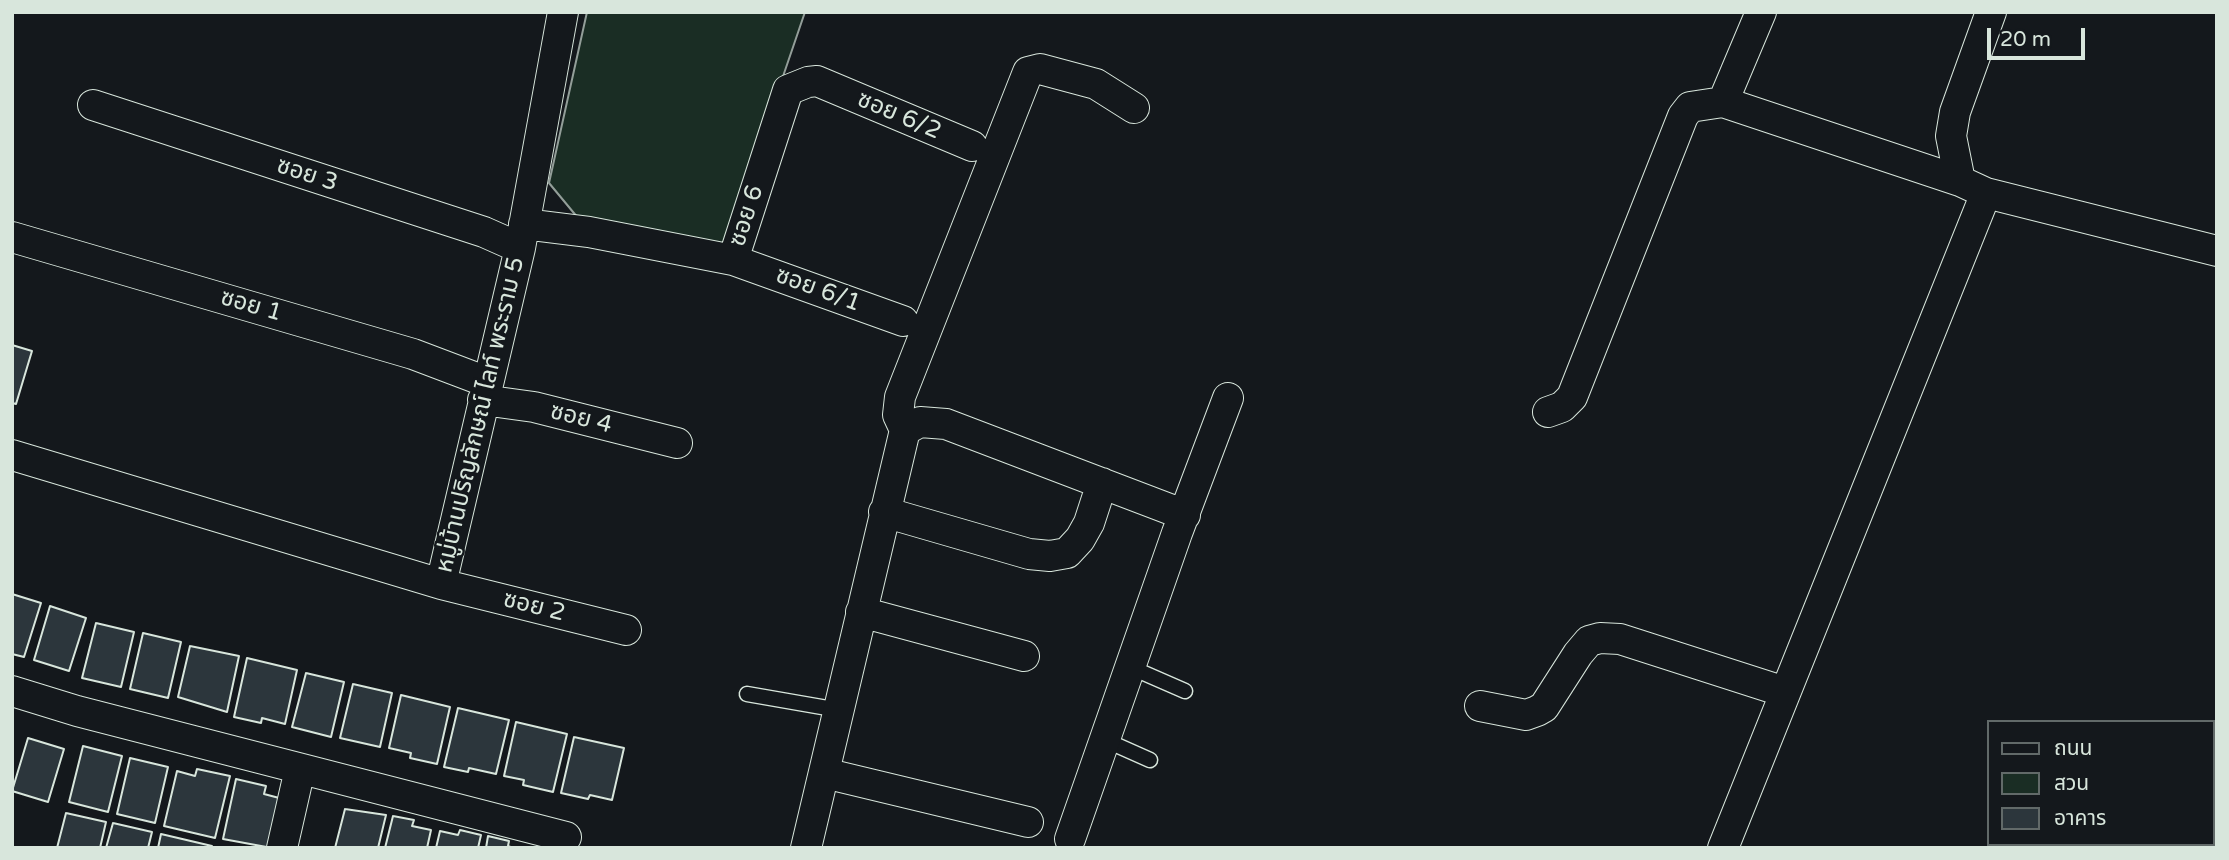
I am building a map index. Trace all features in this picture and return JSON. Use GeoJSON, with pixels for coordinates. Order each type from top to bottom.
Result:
{"type":"FeatureCollection","features":[{"type":"Feature","properties":{"kind":"street"},"geometry":{"type":"LineString","coordinates":[[1723,102],[1761,12]]}},
{"type":"Feature","properties":{"kind":"street"},"geometry":{"type":"LineString","coordinates":[[1725,847],[1786,692],[1973,187],[1951,136],[1955,112],[1991,12]]}},
{"type":"Feature","properties":{"kind":"street","name":"หมู่บ้านปริญลักษณ์ ไลท์ พระราม 5"},"geometry":{"type":"LineString","coordinates":[[12,456],[441,584],[522,236],[559,14]]}},
{"type":"Feature","properties":{"kind":"street"},"geometry":{"type":"LineString","coordinates":[[806,848],[905,430],[898,415],[900,397],[1028,72],[1040,69],[1096,84],[1133,108]]}},
{"type":"Feature","properties":{"kind":"street","name":"ซอย 6"},"geometry":{"type":"LineString","coordinates":[[522,236],[589,232],[733,260],[788,90],[808,82],[827,85]]}},
{"type":"Feature","properties":{"kind":"street","name":"ซอย 6/2"},"geometry":{"type":"LineString","coordinates":[[827,85],[972,146]]}},
{"type":"Feature","properties":{"kind":"street"},"geometry":{"type":"LineString","coordinates":[[1548,412],[1562,407],[1572,397],[1683,116],[1690,107],[1698,104],[1723,102],[1973,187],[2215,246]]}},
{"type":"Feature","properties":{"kind":"street","name":"ซอย 3"},"geometry":{"type":"LineString","coordinates":[[93,105],[484,232],[522,236]]}},
{"type":"Feature","properties":{"kind":"street","name":"ซอย 1"},"geometry":{"type":"LineString","coordinates":[[12,237],[400,350],[485,391]]}},
{"type":"Feature","properties":{"kind":"street","name":"ซอย 6/1"},"geometry":{"type":"LineString","coordinates":[[733,260],[903,321]]}},
{"type":"Feature","properties":{"kind":"street","name":"ซอย 4"},"geometry":{"type":"LineString","coordinates":[[485,391],[534,407],[677,443]]}},
{"type":"Feature","properties":{"kind":"street"},"geometry":{"type":"LineString","coordinates":[[1070,839],[1228,398]]}},
{"type":"Feature","properties":{"kind":"street"},"geometry":{"type":"LineString","coordinates":[[905,430],[920,422],[946,424],[1185,515]]}},
{"type":"Feature","properties":{"kind":"street"},"geometry":{"type":"LineString","coordinates":[[884,512],[1029,554],[1050,556],[1068,553],[1080,539],[1089,523],[1102,483]]}},
{"type":"Feature","properties":{"kind":"street","name":"ซอย 2"},"geometry":{"type":"LineString","coordinates":[[441,584],[626,630]]}},
{"type":"Feature","properties":{"kind":"street"},"geometry":{"type":"LineString","coordinates":[[861,612],[1024,656]]}},
{"type":"Feature","properties":{"kind":"street"},"geometry":{"type":"LineString","coordinates":[[1480,706],[1526,715],[1537,711],[1544,707],[1589,641],[1600,638],[1620,639],[1786,692]]}},
{"type":"Feature","properties":{"kind":"street"},"geometry":{"type":"LineString","coordinates":[[12,691],[566,837]]}},
{"type":"Feature","properties":{"kind":"street"},"geometry":{"type":"LineString","coordinates":[[282,848],[300,769]]}},
{"type":"Feature","properties":{"kind":"street"},"geometry":{"type":"LineString","coordinates":[[824,773],[1028,822]]}},
{"type":"Feature","properties":{"kind":"lane"},"geometry":{"type":"LineString","coordinates":[[1130,667],[1185,691]]}},
{"type":"Feature","properties":{"kind":"lane"},"geometry":{"type":"LineString","coordinates":[[747,694],[839,710]]}},
{"type":"Feature","properties":{"kind":"lane"},"geometry":{"type":"LineString","coordinates":[[1105,740],[1150,760]]}},
{"type":"Feature","properties":{"kind":"green space"},"geometry":{"type":"Polygon","coordinates":[[[587,12],[805,12],[724,249],[578,218],[549,183],[587,12]]]}},
{"type":"Feature","properties":{"kind":"building"},"geometry":{"type":"Polygon","coordinates":[[[12,345],[32,351],[16,404],[12,403],[12,345]]]}},
{"type":"Feature","properties":{"kind":"building"},"geometry":{"type":"Polygon","coordinates":[[[12,594],[41,603],[24,657],[12,654],[12,594]]]}},
{"type":"Feature","properties":{"kind":"building"},"geometry":{"type":"Polygon","coordinates":[[[50,606],[86,618],[69,671],[34,660],[50,606]]]}},
{"type":"Feature","properties":{"kind":"building"},"geometry":{"type":"Polygon","coordinates":[[[96,623],[134,632],[121,687],[82,678],[96,623]]]}},
{"type":"Feature","properties":{"kind":"building"},"geometry":{"type":"Polygon","coordinates":[[[143,633],[181,642],[168,698],[130,689],[143,633]]]}},
{"type":"Feature","properties":{"kind":"building"},"geometry":{"type":"Polygon","coordinates":[[[190,646],[239,656],[227,712],[178,697],[190,646]]]}},
{"type":"Feature","properties":{"kind":"building"},"geometry":{"type":"Polygon","coordinates":[[[247,658],[297,670],[285,724],[262,718],[261,723],[234,717],[247,658]]]}},
{"type":"Feature","properties":{"kind":"building"},"geometry":{"type":"Polygon","coordinates":[[[306,673],[344,682],[331,737],[292,727],[306,673]]]}},
{"type":"Feature","properties":{"kind":"building"},"geometry":{"type":"Polygon","coordinates":[[[353,684],[392,693],[380,747],[340,738],[353,684]]]}},
{"type":"Feature","properties":{"kind":"building"},"geometry":{"type":"Polygon","coordinates":[[[401,695],[450,707],[437,764],[410,758],[411,753],[389,748],[401,695]]]}},
{"type":"Feature","properties":{"kind":"building"},"geometry":{"type":"Polygon","coordinates":[[[458,708],[509,720],[496,774],[469,768],[468,772],[444,767],[458,708]]]}},
{"type":"Feature","properties":{"kind":"building"},"geometry":{"type":"Polygon","coordinates":[[[516,722],[567,734],[553,792],[523,785],[524,780],[504,776],[516,722]]]}},
{"type":"Feature","properties":{"kind":"building"},"geometry":{"type":"Polygon","coordinates":[[[574,737],[624,748],[612,800],[590,795],[588,799],[561,793],[574,737]]]}},
{"type":"Feature","properties":{"kind":"building"},"geometry":{"type":"Polygon","coordinates":[[[28,738],[64,749],[48,802],[12,791],[28,738]]]}},
{"type":"Feature","properties":{"kind":"building"},"geometry":{"type":"Polygon","coordinates":[[[83,746],[122,756],[108,812],[69,802],[83,746]]]}},
{"type":"Feature","properties":{"kind":"building"},"geometry":{"type":"Polygon","coordinates":[[[130,758],[168,767],[155,823],[117,814],[130,758]]]}},
{"type":"Feature","properties":{"kind":"building"},"geometry":{"type":"Polygon","coordinates":[[[197,769],[230,776],[215,838],[164,826],[177,771],[195,776],[197,769]]]}},
{"type":"Feature","properties":{"kind":"building"},"geometry":{"type":"Polygon","coordinates":[[[236,779],[266,786],[264,794],[283,799],[272,848],[223,839],[236,779]]]}},
{"type":"Feature","properties":{"kind":"building"},"geometry":{"type":"Polygon","coordinates":[[[345,809],[386,815],[378,848],[335,848],[345,809]]]}},
{"type":"Feature","properties":{"kind":"building"},"geometry":{"type":"Polygon","coordinates":[[[66,813],[106,822],[100,848],[57,848],[66,813]]]}},
{"type":"Feature","properties":{"kind":"building"},"geometry":{"type":"Polygon","coordinates":[[[393,816],[414,820],[412,826],[431,830],[427,848],[385,848],[393,816]]]}},
{"type":"Feature","properties":{"kind":"building"},"geometry":{"type":"Polygon","coordinates":[[[113,823],[152,832],[148,848],[106,848],[113,823]]]}},
{"type":"Feature","properties":{"kind":"building"},"geometry":{"type":"Polygon","coordinates":[[[460,830],[481,835],[478,848],[436,848],[440,831],[458,835],[460,830]]]}},
{"type":"Feature","properties":{"kind":"building"},"geometry":{"type":"Polygon","coordinates":[[[161,834],[212,846],[158,848],[161,834]]]}},
{"type":"Feature","properties":{"kind":"building"},"geometry":{"type":"Polygon","coordinates":[[[488,836],[509,841],[508,846],[513,848],[486,848],[488,836]]]}}]}
